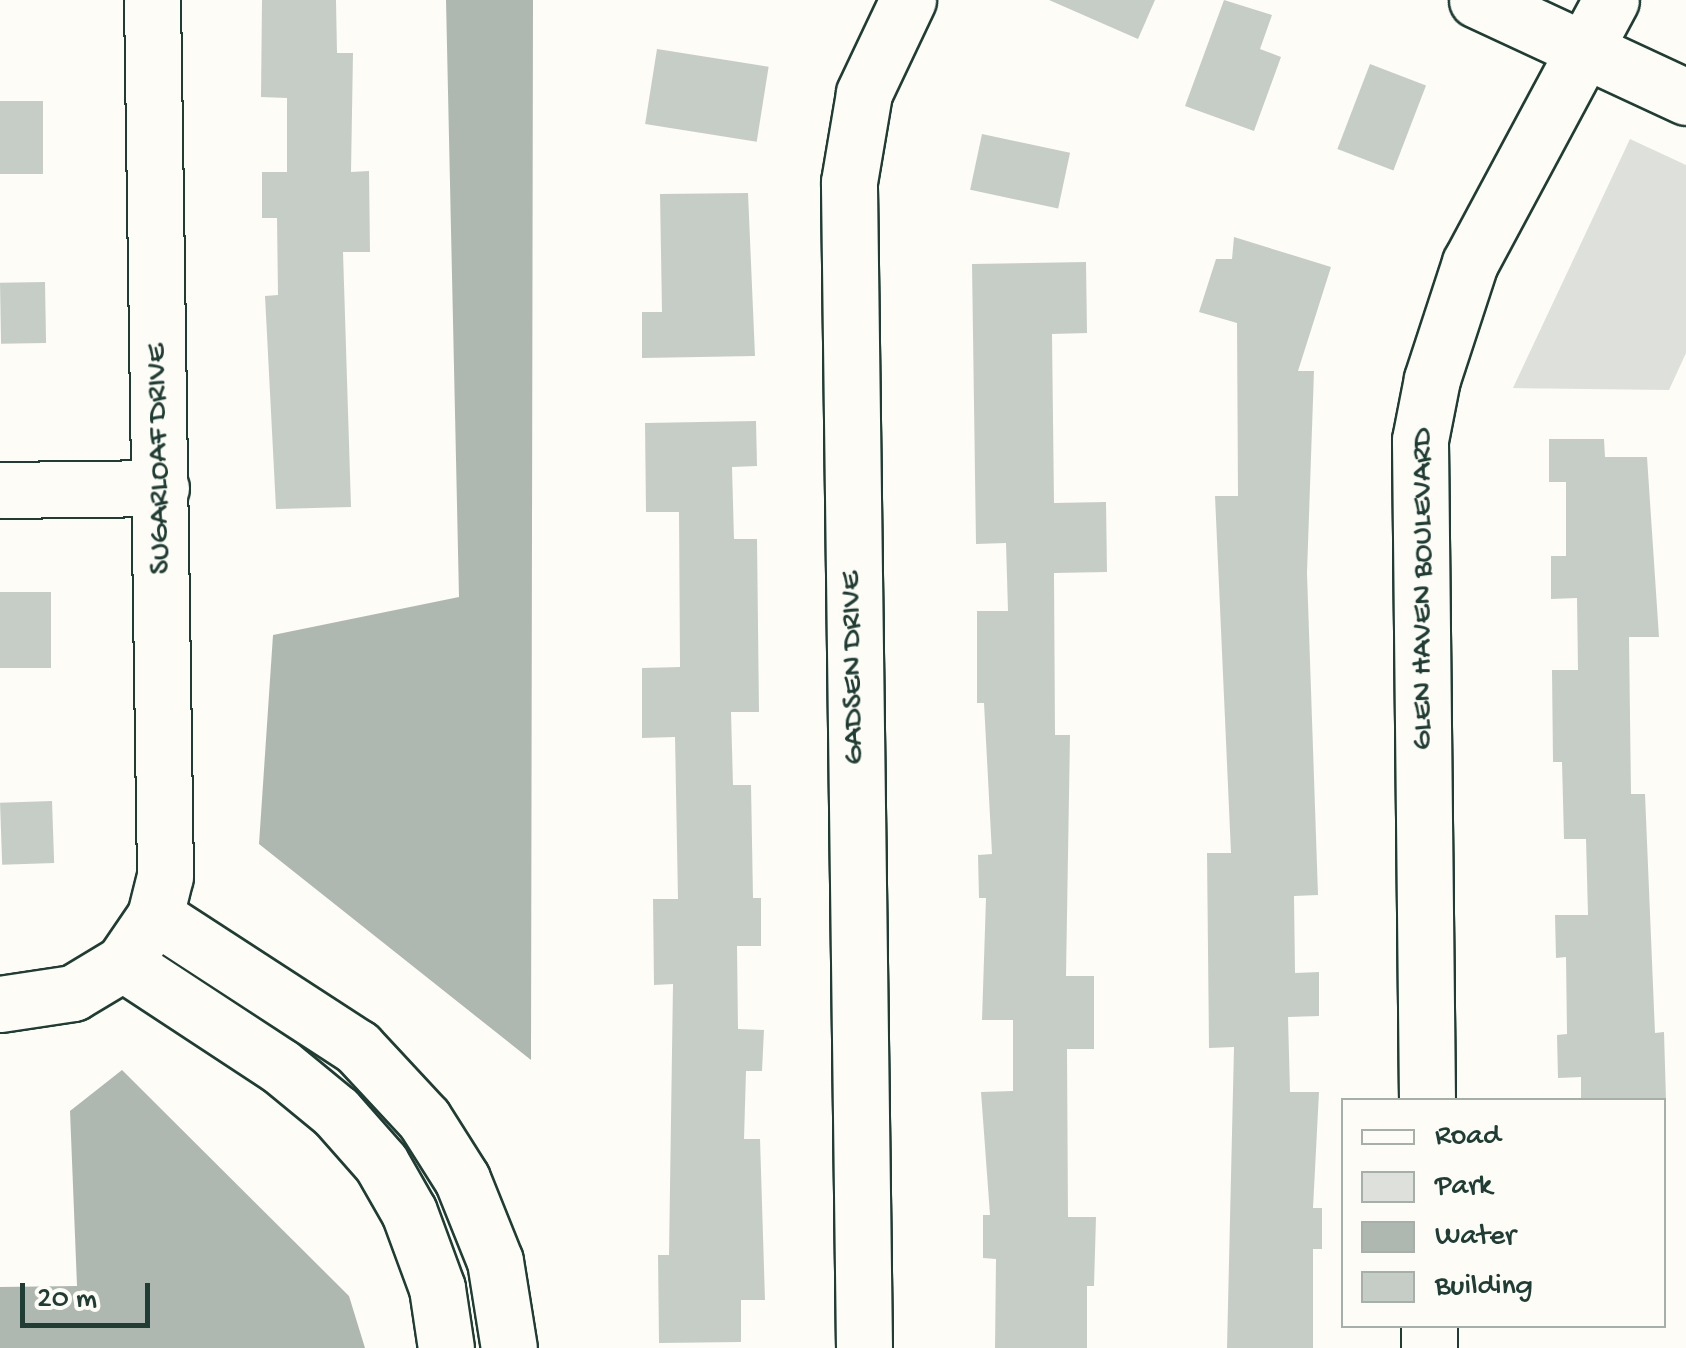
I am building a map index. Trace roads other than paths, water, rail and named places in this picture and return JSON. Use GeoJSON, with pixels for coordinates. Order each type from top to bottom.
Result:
{"type":"FeatureCollection","features":[{"type":"Feature","properties":{"kind":"street","name":"SUGARLOAF DRIVE"},"geometry":{"type":"LineString","coordinates":[[152,0],[165,841],[155,916]]}},
{"type":"Feature","properties":{"kind":"street","name":"GADSEN DRIVE"},"geometry":{"type":"LineString","coordinates":[[864,1348],[849,182],[864,93],[908,0]]}},
{"type":"Feature","properties":{"kind":"street"},"geometry":{"type":"LineString","coordinates":[[1477,0],[1686,97]]}},
{"type":"Feature","properties":{"kind":"street","name":"GLEN HAVEN BOULEVARD"},"geometry":{"type":"LineString","coordinates":[[1427,1098],[1420,440],[1436,364],[1470,263],[1588,53],[1611,0]]}},
{"type":"Feature","properties":{"kind":"street"},"geometry":{"type":"LineString","coordinates":[[0,490],[161,488]]}},
{"type":"Feature","properties":{"kind":"street"},"geometry":{"type":"LineString","coordinates":[[0,1004],[72,994],[123,963],[155,916],[357,1047],[424,1119],[462,1179],[495,1261],[509,1348]]}},
{"type":"Feature","properties":{"kind":"street"},"geometry":{"type":"LineString","coordinates":[[123,963],[280,1066],[336,1112],[380,1163],[409,1212],[437,1288],[446,1348]]}},
{"type":"Feature","properties":{"kind":"water"},"geometry":{"type":"Polygon","coordinates":[[[446,0],[533,0],[531,1060],[259,844],[273,635],[459,597],[446,0]]]}},
{"type":"Feature","properties":{"kind":"water"},"geometry":{"type":"Polygon","coordinates":[[[122,1070],[349,1296],[365,1348],[0,1348],[0,1287],[77,1286],[70,1111],[122,1070]]]}}]}
